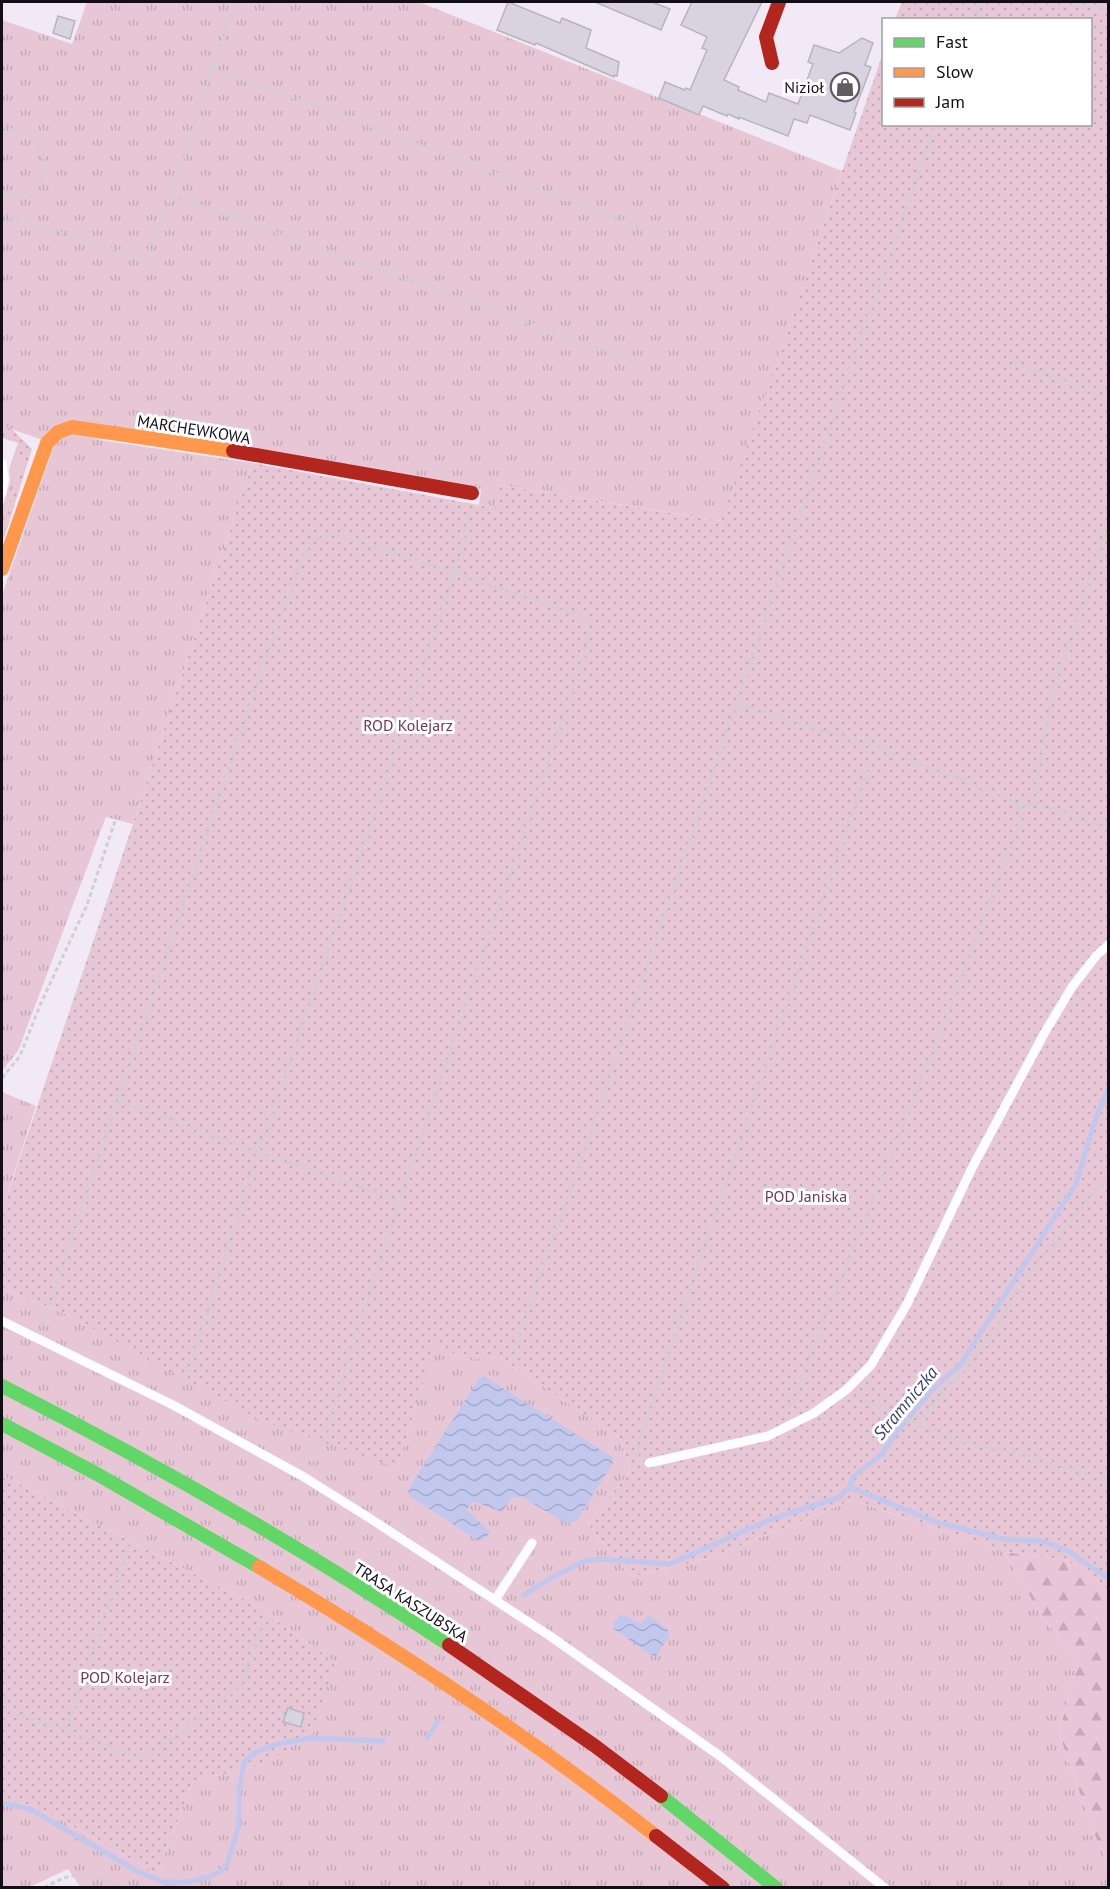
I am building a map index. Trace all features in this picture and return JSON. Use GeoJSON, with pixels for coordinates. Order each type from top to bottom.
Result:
{"type":"FeatureCollection","features":[{"type":"Feature","properties":{"kind":"main road"},"geometry":{"type":"LineString","coordinates":[[772,63],[766,38],[780,2]]}},
{"type":"Feature","properties":{"kind":"main road","name":"MARCHEWKOWA"},"geometry":{"type":"LineString","coordinates":[[2,569],[47,443],[58,432],[72,427],[258,455],[472,494]]}},
{"type":"Feature","properties":{"kind":"main road","name":"TRASA KASZUBSKA"},"geometry":{"type":"LineString","coordinates":[[2,1386],[202,1493],[287,1542],[400,1613],[614,1761],[776,1887]]}},
{"type":"Feature","properties":{"kind":"main road"},"geometry":{"type":"LineString","coordinates":[[2,1424],[195,1527],[355,1625],[537,1747],[723,1887]]}},
{"type":"Feature","properties":{"kind":"lane"},"geometry":{"type":"LineString","coordinates":[[2,463],[4,478],[2,493]]}},
{"type":"Feature","properties":{"kind":"lane"},"geometry":{"type":"LineString","coordinates":[[649,1462],[768,1436],[814,1413],[846,1390],[871,1365],[907,1304],[973,1166],[1050,1023],[1072,987],[1096,956],[1108,945]]}},
{"type":"Feature","properties":{"kind":"lane"},"geometry":{"type":"LineString","coordinates":[[2,1321],[173,1405],[304,1477],[550,1636],[720,1756],[885,1887]]}},
{"type":"Feature","properties":{"kind":"lane"},"geometry":{"type":"LineString","coordinates":[[495,1600],[532,1543]]}},
{"type":"Feature","properties":{"kind":"path"},"geometry":{"type":"LineString","coordinates":[[2,215],[146,259],[171,195],[235,2]]}},
{"type":"Feature","properties":{"kind":"path"},"geometry":{"type":"LineString","coordinates":[[975,18],[981,2]]}},
{"type":"Feature","properties":{"kind":"path"},"geometry":{"type":"LineString","coordinates":[[1078,2],[1108,12]]}},
{"type":"Feature","properties":{"kind":"path"},"geometry":{"type":"LineString","coordinates":[[213,68],[663,236]]}},
{"type":"Feature","properties":{"kind":"path"},"geometry":{"type":"LineString","coordinates":[[2,126],[24,134],[37,143],[44,155],[44,166],[43,178],[37,188],[21,193],[2,191]]}},
{"type":"Feature","properties":{"kind":"path"},"geometry":{"type":"LineString","coordinates":[[511,1358],[731,720],[740,705],[742,687],[757,642],[935,126]]}},
{"type":"Feature","properties":{"kind":"path"},"geometry":{"type":"LineString","coordinates":[[171,195],[629,359]]}},
{"type":"Feature","properties":{"kind":"path"},"geometry":{"type":"LineString","coordinates":[[1013,362],[1108,399]]}},
{"type":"Feature","properties":{"kind":"path"},"geometry":{"type":"LineString","coordinates":[[173,1405],[190,1368],[258,1152],[369,831],[454,574],[468,524],[472,494]]}},
{"type":"Feature","properties":{"kind":"path"},"geometry":{"type":"LineString","coordinates":[[1038,805],[1036,781],[1053,692],[1108,522]]}},
{"type":"Feature","properties":{"kind":"path"},"geometry":{"type":"LineString","coordinates":[[38,1338],[261,674],[303,556],[311,542],[322,535],[335,534],[577,614],[588,624],[590,638],[400,1201],[322,1442],[304,1477]]}},
{"type":"Feature","properties":{"kind":"path"},"geometry":{"type":"LineString","coordinates":[[740,705],[876,747],[1008,798],[1019,807],[1021,818],[947,1015],[792,1398],[787,1414],[790,1425]]}},
{"type":"Feature","properties":{"kind":"path"},"geometry":{"type":"LineString","coordinates":[[649,1462],[639,1460],[637,1452],[641,1435],[868,766]]}},
{"type":"Feature","properties":{"kind":"path"},"geometry":{"type":"LineString","coordinates":[[1019,807],[1038,805],[1108,829]]}},
{"type":"Feature","properties":{"kind":"path"},"geometry":{"type":"LineString","coordinates":[[2,1078],[20,1056],[43,997],[87,905],[115,821]]}},
{"type":"Feature","properties":{"kind":"path"},"geometry":{"type":"LineString","coordinates":[[118,1102],[400,1201]]}},
{"type":"Feature","properties":{"kind":"path"},"geometry":{"type":"LineString","coordinates":[[920,1425],[923,1416],[984,1346],[1023,1281],[1108,1175]]}},
{"type":"Feature","properties":{"kind":"path"},"geometry":{"type":"LineString","coordinates":[[846,1390],[865,1402],[959,1441],[1035,1457],[1108,1481]]}},
{"type":"Feature","properties":{"kind":"path"},"geometry":{"type":"LineString","coordinates":[[66,1730],[130,1540]]}},
{"type":"Feature","properties":{"kind":"path"},"geometry":{"type":"LineString","coordinates":[[2,1709],[134,1756],[145,1756],[154,1752],[240,1685],[247,1671],[262,1623]]}},
{"type":"Feature","properties":{"kind":"path"},"geometry":{"type":"LineString","coordinates":[[44,1887],[63,1877],[80,1873],[102,1878],[124,1887]]}},
{"type":"Feature","properties":{"kind":"green space"},"geometry":{"type":"Polygon","coordinates":[[[87,2],[419,2],[842,171],[722,521],[501,485],[495,508],[479,505],[481,489],[170,437],[46,441],[2,426],[2,20],[72,44],[87,2]]]}},
{"type":"Feature","properties":{"kind":"green space","name":"POD Janiska"},"geometry":{"type":"Polygon","coordinates":[[[902,2],[1108,2],[1108,1590],[1080,1566],[1060,1559],[1004,1552],[852,1500],[710,1558],[631,1577],[588,1524],[631,1470],[620,1438],[499,1357],[466,1360],[435,1343],[397,1468],[260,1420],[68,1315],[2,1288],[2,1210],[252,463],[495,508],[500,485],[721,521],[882,56],[882,126],[1092,126],[1092,18],[895,18],[902,2]]]}},
{"type":"Feature","properties":{"kind":"green space"},"geometry":{"type":"Polygon","coordinates":[[[2,426],[13,430],[32,449],[8,526],[3,519],[24,461],[13,457],[18,443],[2,438],[2,426]]]}},
{"type":"Feature","properties":{"kind":"green space"},"geometry":{"type":"Polygon","coordinates":[[[73,436],[252,463],[133,824],[106,817],[18,1051],[2,1071],[2,595],[55,443],[73,436]]]}},
{"type":"Feature","properties":{"kind":"green space"},"geometry":{"type":"Polygon","coordinates":[[[13,457],[24,461],[3,519],[8,526],[2,545],[2,509],[10,482],[9,469],[13,457]]]}},
{"type":"Feature","properties":{"kind":"green space"},"geometry":{"type":"Polygon","coordinates":[[[2,1092],[36,1106],[2,1210],[2,1092]]]}},
{"type":"Feature","properties":{"kind":"green space"},"geometry":{"type":"Polygon","coordinates":[[[2,1288],[68,1315],[124,1345],[397,1468],[435,1342],[466,1360],[499,1357],[620,1438],[631,1470],[588,1524],[631,1577],[710,1558],[852,1500],[1004,1552],[1042,1617],[1078,1660],[1059,1734],[1099,1846],[1108,1862],[1108,1887],[84,1888],[79,1885],[68,1869],[30,1887],[2,1887],[2,1800],[34,1806],[157,1874],[193,1781],[261,1765],[335,1662],[253,1604],[2,1475],[2,1288]]]}},
{"type":"Feature","properties":{"kind":"green space","name":"POD Kolejarz"},"geometry":{"type":"Polygon","coordinates":[[[2,1475],[253,1604],[335,1662],[313,1734],[261,1765],[193,1781],[157,1874],[34,1806],[2,1800],[2,1475]]]}},
{"type":"Feature","properties":{"kind":"green space"},"geometry":{"type":"Polygon","coordinates":[[[1004,1552],[1060,1559],[1080,1566],[1108,1590],[1108,1862],[1099,1846],[1059,1734],[1078,1660],[1042,1617],[1004,1552]]]}},
{"type":"Feature","properties":{"kind":"water"},"geometry":{"type":"Polygon","coordinates":[[[484,1376],[612,1457],[613,1463],[576,1521],[568,1524],[520,1496],[511,1498],[502,1512],[472,1501],[467,1510],[490,1532],[485,1539],[479,1541],[409,1496],[408,1490],[479,1378],[484,1376]]]}},
{"type":"Feature","properties":{"kind":"water"},"geometry":{"type":"Polygon","coordinates":[[[624,1615],[641,1624],[648,1615],[667,1629],[670,1635],[656,1656],[651,1655],[614,1629],[613,1624],[619,1616],[624,1615]]]}},
{"type":"Feature","properties":{"kind":"building"},"geometry":{"type":"Polygon","coordinates":[[[508,2],[560,23],[562,18],[591,30],[586,48],[619,62],[617,76],[614,75],[614,77],[536,43],[535,45],[497,30],[508,2]]]}},
{"type":"Feature","properties":{"kind":"building"},"geometry":{"type":"Polygon","coordinates":[[[595,2],[652,2],[670,9],[661,30],[595,2]]]}},
{"type":"Feature","properties":{"kind":"building"},"geometry":{"type":"Polygon","coordinates":[[[692,2],[762,2],[724,80],[739,87],[738,90],[766,102],[769,93],[798,104],[813,64],[808,62],[814,45],[839,53],[862,38],[873,43],[865,65],[871,67],[854,112],[856,113],[850,130],[810,115],[807,123],[794,119],[788,136],[703,106],[699,115],[659,98],[665,82],[690,90],[707,50],[702,48],[707,37],[681,25],[692,2]]]}},
{"type":"Feature","properties":{"kind":"building"},"geometry":{"type":"Polygon","coordinates":[[[58,16],[75,21],[70,39],[53,33],[58,16]]]}},
{"type":"Feature","properties":{"kind":"building"},"geometry":{"type":"Polygon","coordinates":[[[288,1708],[304,1713],[301,1727],[283,1722],[288,1708]]]}},
{"type":"Feature","properties":{"kind":"waterway","name":"Stramniczka"},"geometry":{"type":"LineString","coordinates":[[524,1595],[584,1561],[600,1559],[670,1564],[769,1520],[840,1497],[850,1487],[853,1477],[882,1454],[898,1430],[934,1388],[960,1365],[1076,1184],[1096,1118],[1108,1090]]}},
{"type":"Feature","properties":{"kind":"waterway","name":"Stramniczka"},"geometry":{"type":"LineString","coordinates":[[850,1487],[936,1522],[1003,1539],[1042,1541],[1068,1551],[1108,1578]]}},
{"type":"Feature","properties":{"kind":"waterway"},"geometry":{"type":"LineString","coordinates":[[427,1738],[438,1721]]}},
{"type":"Feature","properties":{"kind":"waterway"},"geometry":{"type":"LineString","coordinates":[[2,1803],[30,1809],[137,1871],[163,1882],[187,1882],[208,1877],[221,1871],[227,1865],[239,1824],[239,1791],[244,1762],[254,1753],[278,1744],[309,1738],[383,1741]]}},
{"type":"Feature","properties":{"kind":"traffic: fast"},"geometry":{"type":"LineString","coordinates":[[2,1386],[117,1446],[285,1541],[449,1645]]}},
{"type":"Feature","properties":{"kind":"traffic: fast"},"geometry":{"type":"LineString","coordinates":[[2,1424],[97,1474],[259,1567]]}},
{"type":"Feature","properties":{"kind":"traffic: fast"},"geometry":{"type":"LineString","coordinates":[[661,1796],[776,1888]]}},
{"type":"Feature","properties":{"kind":"traffic: slow"},"geometry":{"type":"LineString","coordinates":[[2,569],[47,443],[58,432],[72,427],[233,451]]}},
{"type":"Feature","properties":{"kind":"traffic: slow"},"geometry":{"type":"LineString","coordinates":[[259,1567],[361,1629],[462,1695],[560,1764],[656,1836]]}},
{"type":"Feature","properties":{"kind":"traffic: jam"},"geometry":{"type":"LineString","coordinates":[[772,63],[766,37],[779,2]]}},
{"type":"Feature","properties":{"kind":"traffic: jam"},"geometry":{"type":"LineString","coordinates":[[233,451],[472,493]]}},
{"type":"Feature","properties":{"kind":"traffic: jam"},"geometry":{"type":"LineString","coordinates":[[449,1645],[595,1746],[661,1796]]}},
{"type":"Feature","properties":{"kind":"traffic: jam"},"geometry":{"type":"LineString","coordinates":[[656,1836],[723,1888]]}},
{"type":"Feature","properties":{"kind":"place","name":"Nizioł"},"geometry":{"type":"Point","coordinates":[845,87]}},
{"type":"Feature","properties":{"kind":"park label","name":"ROD Kolejarz"},"geometry":{"type":"Point","coordinates":[408,725]}}]}
